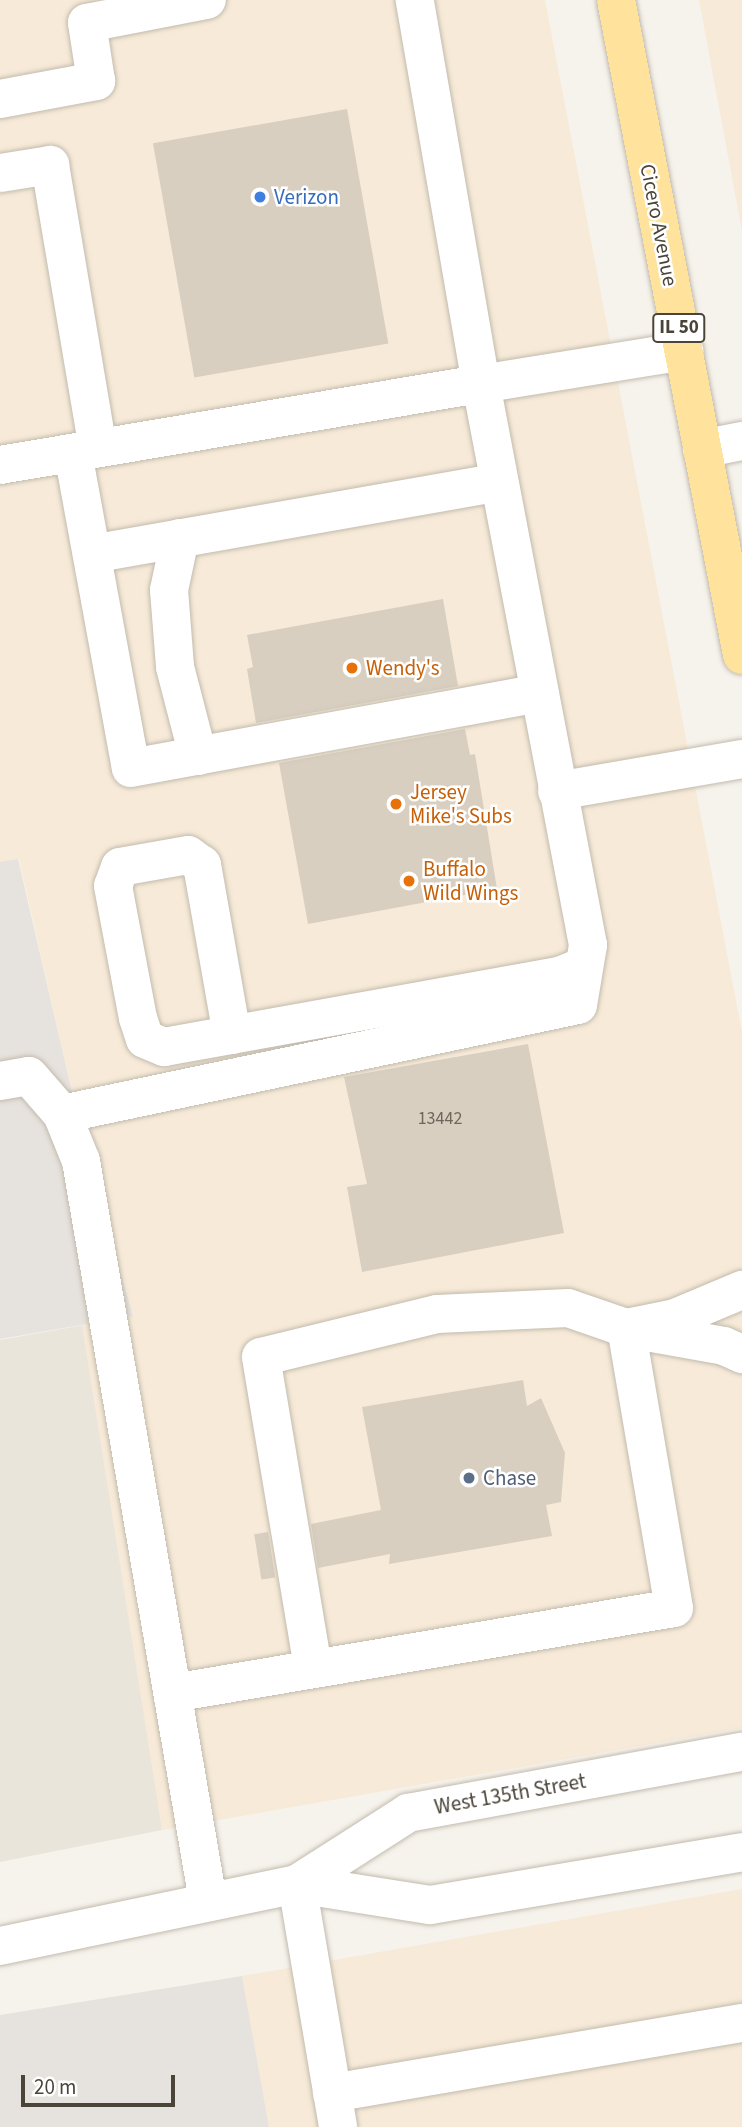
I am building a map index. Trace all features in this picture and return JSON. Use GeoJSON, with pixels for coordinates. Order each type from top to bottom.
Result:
{"type":"FeatureCollection","features":[{"type":"Feature","properties":{"kind":"main road","name":"Cicero Avenue"},"geometry":{"type":"LineString","coordinates":[[616,0],[742,655]]}},
{"type":"Feature","properties":{"kind":"street"},"geometry":{"type":"LineString","coordinates":[[0,99],[96,81],[85,11],[207,0]]}},
{"type":"Feature","properties":{"kind":"street"},"geometry":{"type":"LineString","coordinates":[[62,1114],[578,1005],[581,967],[587,944],[481,384],[415,0]]}},
{"type":"Feature","properties":{"kind":"street"},"geometry":{"type":"LineString","coordinates":[[0,173],[50,165],[86,451],[92,554],[131,768],[538,693]]}},
{"type":"Feature","properties":{"kind":"street"},"geometry":{"type":"LineString","coordinates":[[0,465],[684,351]]}},
{"type":"Feature","properties":{"kind":"street"},"geometry":{"type":"LineString","coordinates":[[702,449],[742,442]]}},
{"type":"Feature","properties":{"kind":"street"},"geometry":{"type":"LineString","coordinates":[[92,554],[499,482]]}},
{"type":"Feature","properties":{"kind":"street"},"geometry":{"type":"LineString","coordinates":[[180,538],[169,590],[175,667],[198,756]]}},
{"type":"Feature","properties":{"kind":"street"},"geometry":{"type":"LineString","coordinates":[[557,791],[742,758]]}},
{"type":"Feature","properties":{"kind":"street"},"geometry":{"type":"LineString","coordinates":[[232,1035],[202,865],[188,855],[120,867],[113,886],[145,1039],[164,1047],[232,1035],[559,976],[581,967]]}},
{"type":"Feature","properties":{"kind":"street"},"geometry":{"type":"LineString","coordinates":[[0,1081],[29,1076],[62,1114],[81,1161],[208,1901]]}},
{"type":"Feature","properties":{"kind":"street"},"geometry":{"type":"LineString","coordinates":[[625,1328],[675,1318],[742,1290]]}},
{"type":"Feature","properties":{"kind":"street"},"geometry":{"type":"LineString","coordinates":[[313,1670],[261,1357],[437,1314],[568,1308],[625,1328],[724,1346],[742,1354]]}},
{"type":"Feature","properties":{"kind":"street"},"geometry":{"type":"LineString","coordinates":[[173,1693],[674,1608],[625,1328]]}},
{"type":"Feature","properties":{"kind":"street","name":"West 135th Street"},"geometry":{"type":"LineString","coordinates":[[297,1884],[408,1813],[742,1752]]}},
{"type":"Feature","properties":{"kind":"street","name":"West 135th Street"},"geometry":{"type":"LineString","coordinates":[[0,1945],[297,1884],[430,1905],[742,1852]]}},
{"type":"Feature","properties":{"kind":"street"},"geometry":{"type":"LineString","coordinates":[[297,1884],[335,2110],[734,2020],[742,2023]]}},
{"type":"Feature","properties":{"kind":"shaded area"},"geometry":{"type":"Polygon","coordinates":[[[0,0],[545,0],[742,1032],[742,1728],[162,1830],[82,1325],[133,1315],[71,1088],[19,859],[0,862],[0,0]]]}},
{"type":"Feature","properties":{"kind":"shaded area"},"geometry":{"type":"Polygon","coordinates":[[[699,0],[742,0],[742,231],[699,0]]]}},
{"type":"Feature","properties":{"kind":"shaded area"},"geometry":{"type":"Polygon","coordinates":[[[18,859],[71,1088],[133,1316],[0,1339],[0,862],[18,859]]]}},
{"type":"Feature","properties":{"kind":"shaded area"},"geometry":{"type":"Polygon","coordinates":[[[89,1324],[162,1830],[0,1862],[0,1340],[89,1324]]]}},
{"type":"Feature","properties":{"kind":"shaded area"},"geometry":{"type":"Polygon","coordinates":[[[742,1889],[742,2127],[269,2127],[242,1976],[742,1889]]]}},
{"type":"Feature","properties":{"kind":"shaded area"},"geometry":{"type":"Polygon","coordinates":[[[242,1976],[269,2127],[0,2127],[0,2015],[242,1976]]]}},
{"type":"Feature","properties":{"kind":"building"},"geometry":{"type":"Polygon","coordinates":[[[347,109],[388,343],[194,378],[153,143],[347,109]]]}},
{"type":"Feature","properties":{"kind":"building","name":"Wendy's"},"geometry":{"type":"Polygon","coordinates":[[[443,599],[458,686],[256,723],[247,669],[253,667],[247,635],[443,599]]]}},
{"type":"Feature","properties":{"kind":"building"},"geometry":{"type":"Polygon","coordinates":[[[465,729],[470,755],[475,754],[497,889],[308,924],[279,763],[465,729]]]}},
{"type":"Feature","properties":{"kind":"building"},"geometry":{"type":"Polygon","coordinates":[[[528,1044],[564,1233],[362,1272],[347,1187],[367,1184],[344,1077],[528,1044]]]}},
{"type":"Feature","properties":{"kind":"building","name":"Chase"},"geometry":{"type":"Polygon","coordinates":[[[523,1380],[527,1406],[541,1398],[565,1453],[561,1502],[546,1505],[552,1536],[389,1564],[390,1554],[318,1568],[311,1524],[381,1510],[362,1407],[523,1380]]]}},
{"type":"Feature","properties":{"kind":"building"},"geometry":{"type":"Polygon","coordinates":[[[268,1532],[275,1577],[261,1580],[254,1534],[268,1532]]]}},
{"type":"Feature","properties":{"kind":"place","name":"Verizon"},"geometry":{"type":"Point","coordinates":[260,197]}},
{"type":"Feature","properties":{"kind":"place","name":"Wendy's"},"geometry":{"type":"Point","coordinates":[352,668]}},
{"type":"Feature","properties":{"kind":"place","name":"Jersey Mike's Subs"},"geometry":{"type":"Point","coordinates":[396,804]}},
{"type":"Feature","properties":{"kind":"place","name":"Buffalo Wild Wings"},"geometry":{"type":"Point","coordinates":[409,881]}},
{"type":"Feature","properties":{"kind":"place","name":"Chase"},"geometry":{"type":"Point","coordinates":[469,1478]}}]}
